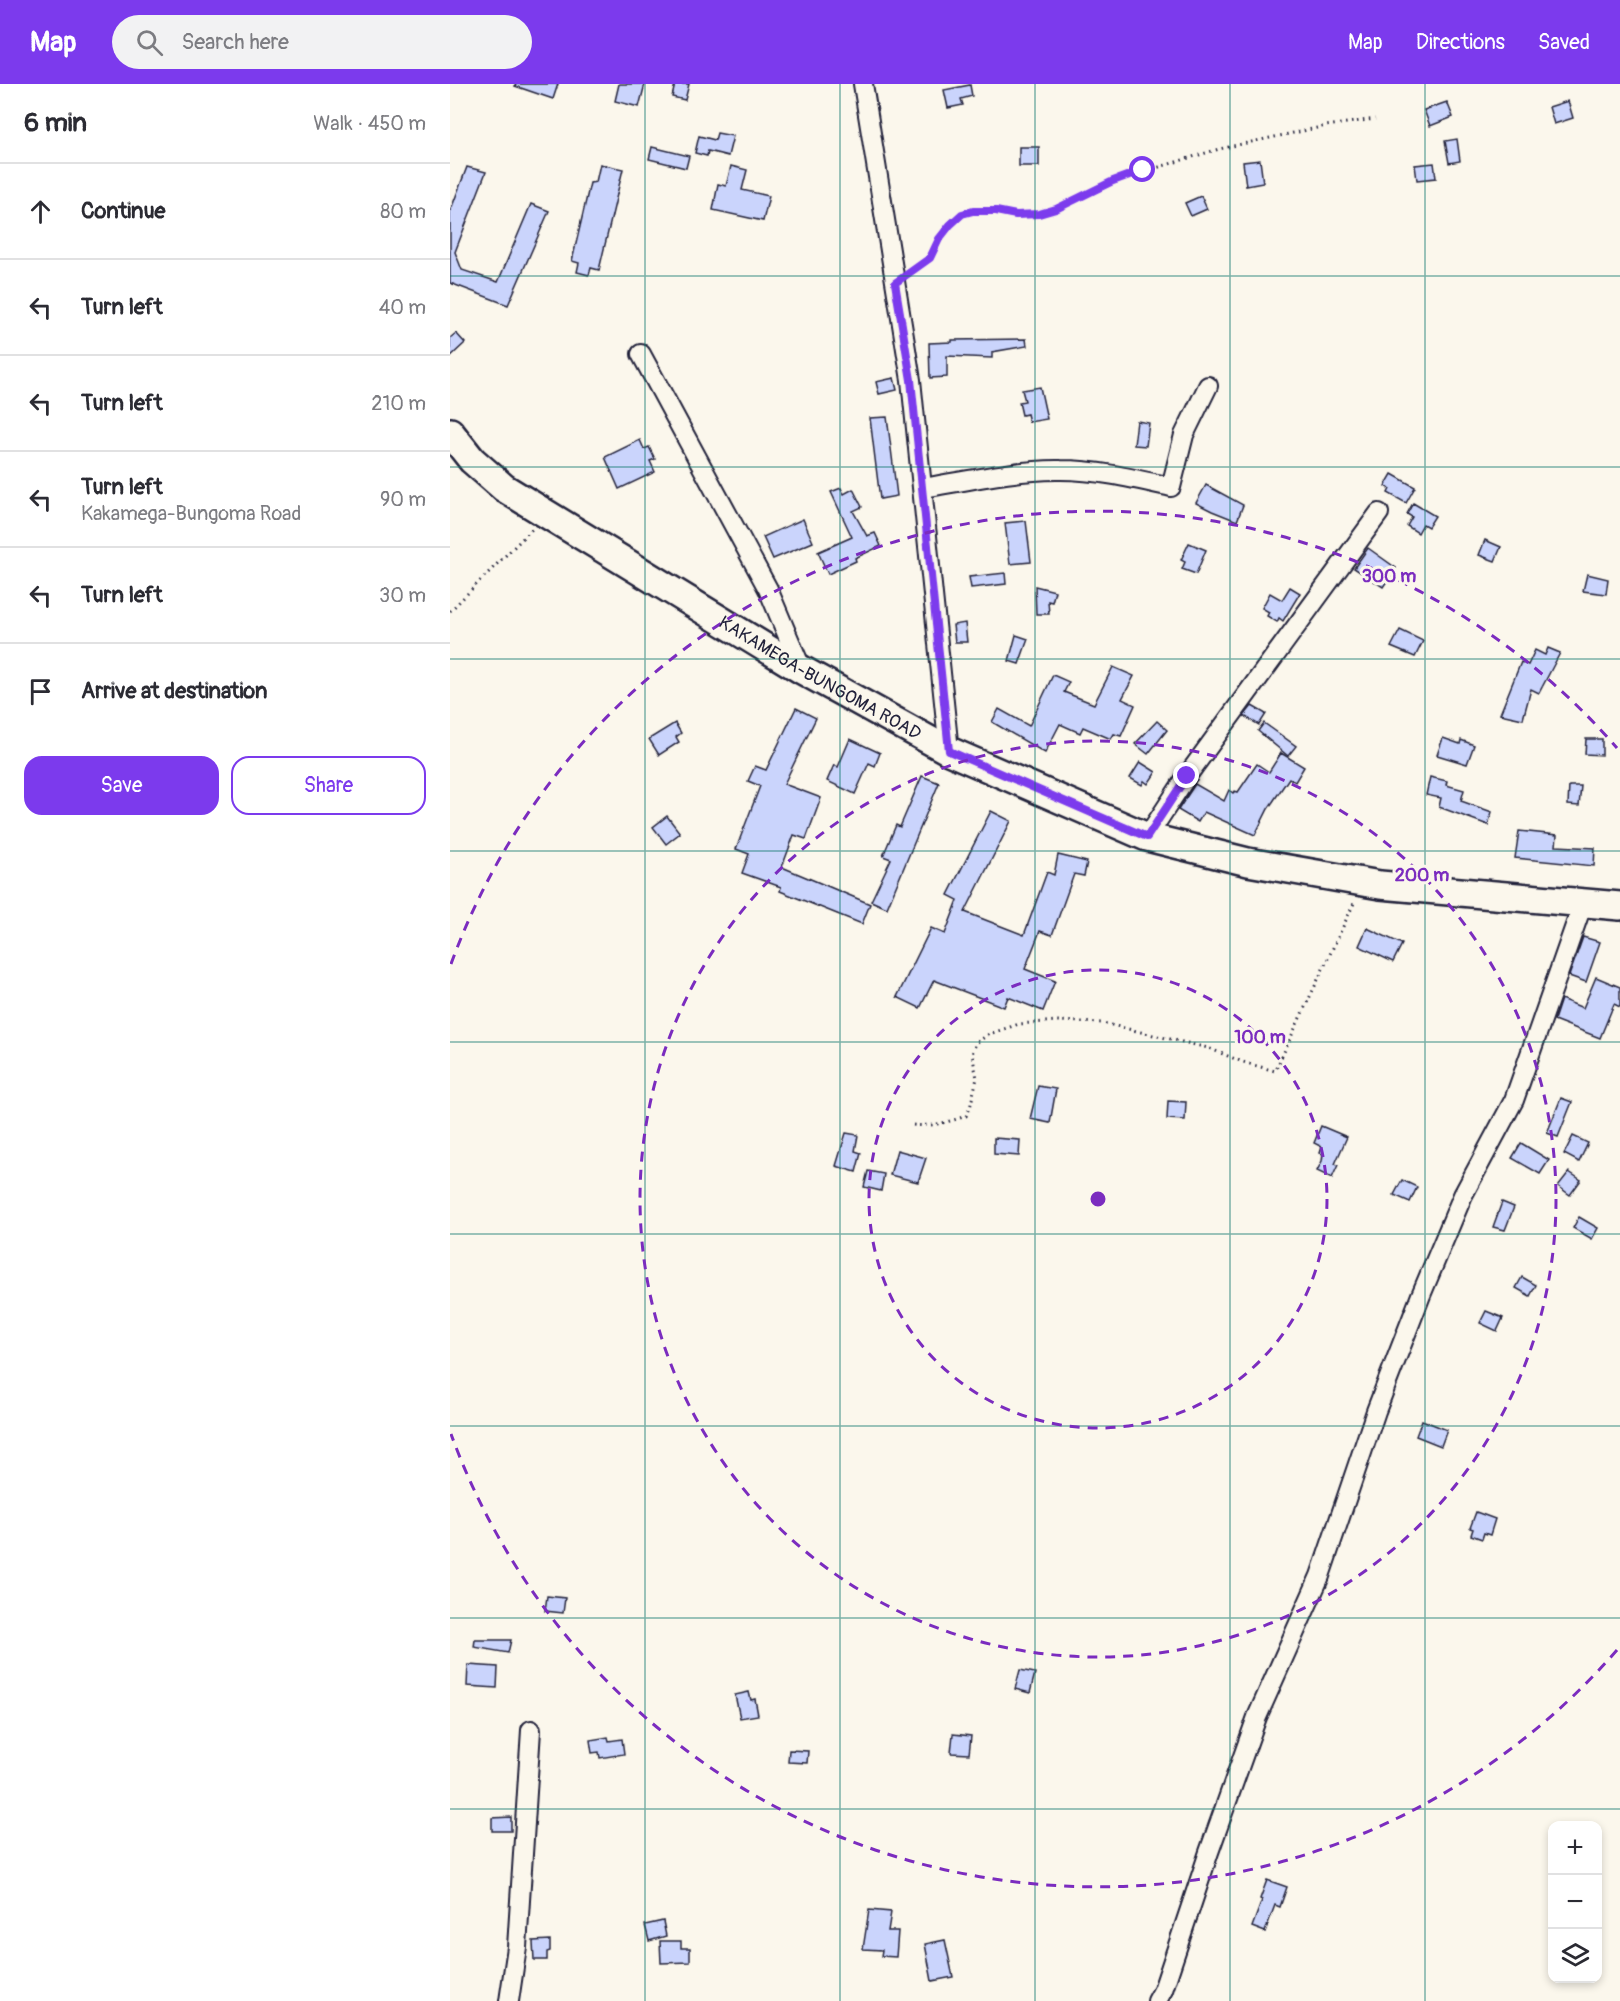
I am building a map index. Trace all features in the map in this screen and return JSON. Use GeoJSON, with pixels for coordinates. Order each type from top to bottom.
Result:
{"type":"FeatureCollection","features":[{"type":"Feature","properties":{"kind":"main road","name":"KAKAMEGA-BUNGOMA ROAD"},"geometry":{"type":"LineString","coordinates":[[450,432],[472,460],[504,488],[802,670],[949,751],[1147,837],[1248,862],[1363,883],[1582,903],[1619,902]]}},
{"type":"Feature","properties":{"kind":"street"},"geometry":{"type":"LineString","coordinates":[[863,84],[911,380],[949,751]]}},
{"type":"Feature","properties":{"kind":"street"},"geometry":{"type":"LineString","coordinates":[[641,354],[768,589],[802,670]]}},
{"type":"Feature","properties":{"kind":"street"},"geometry":{"type":"LineString","coordinates":[[923,488],[1005,475],[1060,470],[1105,474],[1171,487],[1184,435],[1208,386]]}},
{"type":"Feature","properties":{"kind":"street"},"geometry":{"type":"LineString","coordinates":[[1147,837],[1187,776],[1379,513]]}},
{"type":"Feature","properties":{"kind":"street"},"geometry":{"type":"LineString","coordinates":[[1157,2001],[1163,1990],[1257,1717],[1320,1576],[1376,1411],[1421,1295],[1463,1195],[1514,1100],[1582,903]]}},
{"type":"Feature","properties":{"kind":"street"},"geometry":{"type":"LineString","coordinates":[[509,2001],[517,1947],[531,1730]]}},
{"type":"Feature","properties":{"kind":"path"},"geometry":{"type":"LineString","coordinates":[[895,283],[930,258],[939,239],[962,214],[973,211],[996,211],[1016,215],[1039,214],[1056,209],[1113,181],[1219,148],[1326,126],[1375,119]]}},
{"type":"Feature","properties":{"kind":"path"},"geometry":{"type":"LineString","coordinates":[[450,611],[546,515]]}},
{"type":"Feature","properties":{"kind":"path"},"geometry":{"type":"LineString","coordinates":[[913,1125],[946,1123],[966,1116],[970,1108],[976,1078],[972,1054],[976,1043],[989,1034],[1019,1024],[1057,1021],[1103,1023],[1208,1048],[1243,1062],[1275,1071],[1363,883]]}},
{"type":"Feature","properties":{"kind":"building"},"geometry":{"type":"Polygon","coordinates":[[[516,84],[558,84],[553,99],[515,86],[516,84]]]}},
{"type":"Feature","properties":{"kind":"building"},"geometry":{"type":"Polygon","coordinates":[[[619,84],[645,84],[639,107],[615,101],[619,84]]]}},
{"type":"Feature","properties":{"kind":"building"},"geometry":{"type":"Polygon","coordinates":[[[675,84],[689,84],[685,100],[672,97],[675,84]]]}},
{"type":"Feature","properties":{"kind":"building"},"geometry":{"type":"Polygon","coordinates":[[[970,85],[972,96],[961,99],[963,105],[948,108],[944,90],[970,85]]]}},
{"type":"Feature","properties":{"kind":"building"},"geometry":{"type":"Polygon","coordinates":[[[1568,101],[1573,118],[1554,124],[1549,107],[1568,101]]]}},
{"type":"Feature","properties":{"kind":"building"},"geometry":{"type":"Polygon","coordinates":[[[1447,102],[1453,117],[1430,126],[1424,110],[1447,102]]]}},
{"type":"Feature","properties":{"kind":"building"},"geometry":{"type":"Polygon","coordinates":[[[717,133],[733,136],[728,156],[708,151],[707,156],[695,153],[699,136],[715,140],[717,133]]]}},
{"type":"Feature","properties":{"kind":"building"},"geometry":{"type":"Polygon","coordinates":[[[1457,139],[1460,161],[1449,163],[1445,141],[1457,139]]]}},
{"type":"Feature","properties":{"kind":"building"},"geometry":{"type":"Polygon","coordinates":[[[652,147],[689,156],[686,168],[649,159],[652,147]]]}},
{"type":"Feature","properties":{"kind":"building"},"geometry":{"type":"Polygon","coordinates":[[[1019,147],[1039,147],[1039,166],[1019,166],[1019,147]]]}},
{"type":"Feature","properties":{"kind":"building"},"geometry":{"type":"Polygon","coordinates":[[[1260,160],[1263,183],[1246,186],[1243,162],[1260,160]]]}},
{"type":"Feature","properties":{"kind":"building"},"geometry":{"type":"Polygon","coordinates":[[[1434,163],[1436,178],[1417,180],[1415,165],[1434,163]]]}},
{"type":"Feature","properties":{"kind":"building"},"geometry":{"type":"Polygon","coordinates":[[[600,164],[623,169],[599,270],[591,268],[589,275],[577,272],[579,263],[572,261],[590,183],[596,182],[600,164]]]}},
{"type":"Feature","properties":{"kind":"building"},"geometry":{"type":"Polygon","coordinates":[[[731,166],[747,170],[742,190],[769,196],[763,221],[713,210],[718,184],[726,186],[731,166]]]}},
{"type":"Feature","properties":{"kind":"building"},"geometry":{"type":"Polygon","coordinates":[[[467,167],[486,172],[455,252],[462,270],[498,282],[531,204],[549,211],[508,305],[450,283],[450,212],[467,167]]]}},
{"type":"Feature","properties":{"kind":"building"},"geometry":{"type":"Polygon","coordinates":[[[1201,196],[1207,209],[1191,216],[1185,203],[1201,196]]]}},
{"type":"Feature","properties":{"kind":"building"},"geometry":{"type":"Polygon","coordinates":[[[456,333],[465,343],[450,357],[450,338],[456,333]]]}},
{"type":"Feature","properties":{"kind":"building"},"geometry":{"type":"Polygon","coordinates":[[[1026,339],[1027,346],[992,352],[992,358],[947,356],[947,377],[930,378],[929,343],[952,342],[952,340],[1026,339]]]}},
{"type":"Feature","properties":{"kind":"building"},"geometry":{"type":"Polygon","coordinates":[[[894,378],[897,390],[879,394],[876,382],[894,378]]]}},
{"type":"Feature","properties":{"kind":"building"},"geometry":{"type":"Polygon","coordinates":[[[1040,387],[1047,419],[1029,422],[1027,414],[1022,415],[1019,402],[1025,401],[1022,390],[1040,387]]]}},
{"type":"Feature","properties":{"kind":"building"},"geometry":{"type":"Polygon","coordinates":[[[887,417],[897,496],[880,499],[870,418],[887,417]]]}},
{"type":"Feature","properties":{"kind":"building"},"geometry":{"type":"Polygon","coordinates":[[[1137,421],[1149,423],[1146,446],[1134,445],[1137,421]]]}},
{"type":"Feature","properties":{"kind":"building"},"geometry":{"type":"Polygon","coordinates":[[[640,440],[644,449],[649,447],[655,459],[650,461],[655,472],[619,489],[605,457],[640,440]]]}},
{"type":"Feature","properties":{"kind":"building"},"geometry":{"type":"Polygon","coordinates":[[[1392,474],[1415,487],[1406,503],[1388,493],[1390,489],[1385,486],[1392,474]]]}},
{"type":"Feature","properties":{"kind":"building"},"geometry":{"type":"Polygon","coordinates":[[[1206,485],[1243,505],[1237,521],[1196,503],[1206,485]]]}},
{"type":"Feature","properties":{"kind":"building"},"geometry":{"type":"Polygon","coordinates":[[[841,488],[844,494],[853,489],[862,507],[853,511],[867,536],[875,533],[881,546],[828,574],[818,552],[852,537],[831,492],[841,488]]]}},
{"type":"Feature","properties":{"kind":"building"},"geometry":{"type":"Polygon","coordinates":[[[1413,503],[1435,516],[1428,527],[1423,524],[1418,533],[1407,526],[1412,517],[1407,514],[1413,503]]]}},
{"type":"Feature","properties":{"kind":"building"},"geometry":{"type":"Polygon","coordinates":[[[803,519],[813,542],[773,559],[763,537],[803,519]]]}},
{"type":"Feature","properties":{"kind":"building"},"geometry":{"type":"Polygon","coordinates":[[[1026,521],[1031,562],[1010,564],[1005,523],[1026,521]]]}},
{"type":"Feature","properties":{"kind":"building"},"geometry":{"type":"Polygon","coordinates":[[[1485,540],[1501,547],[1495,561],[1479,555],[1485,540]]]}},
{"type":"Feature","properties":{"kind":"building"},"geometry":{"type":"Polygon","coordinates":[[[1189,543],[1206,550],[1196,574],[1182,569],[1185,562],[1181,560],[1189,543]]]}},
{"type":"Feature","properties":{"kind":"building"},"geometry":{"type":"Polygon","coordinates":[[[1368,548],[1396,568],[1383,587],[1354,568],[1368,548]]]}},
{"type":"Feature","properties":{"kind":"building"},"geometry":{"type":"Polygon","coordinates":[[[1005,573],[1006,584],[971,588],[969,577],[1005,573]]]}},
{"type":"Feature","properties":{"kind":"building"},"geometry":{"type":"Polygon","coordinates":[[[1587,574],[1608,579],[1606,594],[1583,591],[1587,574]]]}},
{"type":"Feature","properties":{"kind":"building"},"geometry":{"type":"Polygon","coordinates":[[[1035,586],[1055,591],[1052,602],[1048,601],[1049,614],[1036,614],[1035,586]]]}},
{"type":"Feature","properties":{"kind":"building"},"geometry":{"type":"Polygon","coordinates":[[[1290,587],[1300,593],[1283,621],[1279,618],[1277,622],[1267,616],[1269,612],[1262,608],[1270,593],[1282,600],[1290,587]]]}},
{"type":"Feature","properties":{"kind":"building"},"geometry":{"type":"Polygon","coordinates":[[[965,623],[967,642],[955,642],[953,625],[965,623]]]}},
{"type":"Feature","properties":{"kind":"building"},"geometry":{"type":"Polygon","coordinates":[[[1400,630],[1423,641],[1415,657],[1391,647],[1400,630]]]}},
{"type":"Feature","properties":{"kind":"building"},"geometry":{"type":"Polygon","coordinates":[[[1016,635],[1028,639],[1019,664],[1009,661],[1016,635]]]}},
{"type":"Feature","properties":{"kind":"building"},"geometry":{"type":"Polygon","coordinates":[[[1548,648],[1560,653],[1539,693],[1531,689],[1523,719],[1500,714],[1521,662],[1528,665],[1535,650],[1545,655],[1548,648]]]}},
{"type":"Feature","properties":{"kind":"building"},"geometry":{"type":"Polygon","coordinates":[[[1113,667],[1134,676],[1122,699],[1135,705],[1121,736],[1114,734],[1111,739],[1083,727],[1080,733],[1060,724],[1045,753],[992,722],[999,709],[1029,726],[1053,675],[1069,682],[1064,692],[1094,704],[1113,667]]]}},
{"type":"Feature","properties":{"kind":"building"},"geometry":{"type":"Polygon","coordinates":[[[1252,706],[1266,714],[1259,725],[1244,716],[1252,706]]]}},
{"type":"Feature","properties":{"kind":"building"},"geometry":{"type":"Polygon","coordinates":[[[796,708],[816,718],[784,784],[821,798],[806,839],[794,835],[782,867],[870,904],[862,924],[780,891],[781,887],[742,873],[749,854],[736,849],[760,786],[748,781],[755,766],[766,770],[796,708]]]}},
{"type":"Feature","properties":{"kind":"building"},"geometry":{"type":"Polygon","coordinates":[[[1157,721],[1167,730],[1148,754],[1135,744],[1157,721]]]}},
{"type":"Feature","properties":{"kind":"building"},"geometry":{"type":"Polygon","coordinates":[[[675,723],[681,733],[676,737],[679,742],[659,755],[649,739],[675,723]]]}},
{"type":"Feature","properties":{"kind":"building"},"geometry":{"type":"Polygon","coordinates":[[[1264,723],[1296,746],[1288,756],[1258,731],[1264,723]]]}},
{"type":"Feature","properties":{"kind":"building"},"geometry":{"type":"Polygon","coordinates":[[[1443,738],[1460,744],[1461,740],[1474,745],[1467,764],[1437,755],[1443,738]]]}},
{"type":"Feature","properties":{"kind":"building"},"geometry":{"type":"Polygon","coordinates":[[[850,739],[880,753],[875,766],[869,763],[855,794],[827,781],[834,765],[838,767],[850,739]]]}},
{"type":"Feature","properties":{"kind":"building"},"geometry":{"type":"Polygon","coordinates":[[[1586,739],[1602,739],[1602,755],[1585,754],[1586,739]]]}},
{"type":"Feature","properties":{"kind":"building"},"geometry":{"type":"Polygon","coordinates":[[[1281,753],[1304,767],[1295,782],[1289,778],[1268,809],[1255,835],[1204,812],[1198,822],[1178,810],[1195,784],[1224,801],[1229,790],[1233,793],[1238,792],[1257,764],[1269,772],[1281,753]]]}},
{"type":"Feature","properties":{"kind":"building"},"geometry":{"type":"Polygon","coordinates":[[[1140,762],[1156,772],[1148,784],[1144,781],[1142,785],[1130,778],[1140,762]]]}},
{"type":"Feature","properties":{"kind":"building"},"geometry":{"type":"Polygon","coordinates":[[[922,776],[939,783],[887,908],[871,901],[891,859],[883,856],[896,825],[900,827],[922,776]]]}},
{"type":"Feature","properties":{"kind":"building"},"geometry":{"type":"Polygon","coordinates":[[[1430,777],[1447,781],[1446,785],[1464,790],[1461,801],[1492,812],[1488,825],[1439,807],[1441,798],[1426,795],[1430,777]]]}},
{"type":"Feature","properties":{"kind":"building"},"geometry":{"type":"Polygon","coordinates":[[[1569,786],[1581,786],[1579,806],[1568,805],[1569,786]]]}},
{"type":"Feature","properties":{"kind":"building"},"geometry":{"type":"Polygon","coordinates":[[[991,811],[1011,821],[965,912],[1024,935],[1047,872],[1054,875],[1058,855],[1087,862],[1084,876],[1074,874],[1052,935],[1040,931],[1025,969],[1055,981],[1043,1011],[1008,997],[1004,1007],[934,980],[920,1008],[897,997],[931,928],[945,934],[958,900],[948,895],[991,811]]]}},
{"type":"Feature","properties":{"kind":"building"},"geometry":{"type":"Polygon","coordinates":[[[667,816],[680,833],[666,844],[653,827],[667,816]]]}},
{"type":"Feature","properties":{"kind":"building"},"geometry":{"type":"Polygon","coordinates":[[[1519,831],[1557,835],[1556,846],[1595,848],[1594,866],[1515,858],[1519,831]]]}},
{"type":"Feature","properties":{"kind":"building"},"geometry":{"type":"Polygon","coordinates":[[[1367,928],[1402,944],[1393,962],[1359,946],[1367,928]]]}},
{"type":"Feature","properties":{"kind":"building"},"geometry":{"type":"Polygon","coordinates":[[[1583,937],[1600,942],[1586,982],[1569,976],[1583,937]]]}},
{"type":"Feature","properties":{"kind":"building"},"geometry":{"type":"Polygon","coordinates":[[[1596,977],[1620,987],[1620,1007],[1614,1004],[1600,1038],[1554,1020],[1561,999],[1583,1008],[1596,977]]]}},
{"type":"Feature","properties":{"kind":"building"},"geometry":{"type":"Polygon","coordinates":[[[1038,1086],[1056,1089],[1050,1123],[1030,1119],[1038,1086]]]}},
{"type":"Feature","properties":{"kind":"building"},"geometry":{"type":"Polygon","coordinates":[[[1561,1098],[1572,1102],[1558,1137],[1547,1133],[1561,1098]]]}},
{"type":"Feature","properties":{"kind":"building"},"geometry":{"type":"Polygon","coordinates":[[[1168,1101],[1186,1102],[1185,1120],[1167,1119],[1168,1101]]]}},
{"type":"Feature","properties":{"kind":"building"},"geometry":{"type":"Polygon","coordinates":[[[1321,1126],[1347,1137],[1335,1164],[1338,1165],[1332,1178],[1317,1171],[1323,1154],[1320,1153],[1322,1147],[1314,1143],[1321,1126]]]}},
{"type":"Feature","properties":{"kind":"building"},"geometry":{"type":"Polygon","coordinates":[[[846,1133],[858,1135],[855,1151],[861,1153],[856,1172],[836,1166],[846,1133]]]}},
{"type":"Feature","properties":{"kind":"building"},"geometry":{"type":"Polygon","coordinates":[[[1573,1136],[1588,1143],[1579,1162],[1564,1154],[1573,1136]]]}},
{"type":"Feature","properties":{"kind":"building"},"geometry":{"type":"Polygon","coordinates":[[[994,1138],[1020,1140],[1019,1156],[994,1154],[994,1138]]]}},
{"type":"Feature","properties":{"kind":"building"},"geometry":{"type":"Polygon","coordinates":[[[1521,1143],[1549,1160],[1540,1174],[1512,1158],[1521,1143]]]}},
{"type":"Feature","properties":{"kind":"building"},"geometry":{"type":"Polygon","coordinates":[[[897,1150],[926,1158],[918,1182],[890,1175],[897,1150]]]}},
{"type":"Feature","properties":{"kind":"building"},"geometry":{"type":"Polygon","coordinates":[[[868,1171],[884,1174],[881,1191],[864,1187],[868,1171]]]}},
{"type":"Feature","properties":{"kind":"building"},"geometry":{"type":"Polygon","coordinates":[[[1569,1172],[1581,1180],[1570,1195],[1558,1186],[1569,1172]]]}},
{"type":"Feature","properties":{"kind":"building"},"geometry":{"type":"Polygon","coordinates":[[[1402,1180],[1417,1187],[1410,1202],[1394,1195],[1402,1180]]]}},
{"type":"Feature","properties":{"kind":"building"},"geometry":{"type":"Polygon","coordinates":[[[1502,1202],[1514,1207],[1505,1230],[1493,1227],[1502,1202]]]}},
{"type":"Feature","properties":{"kind":"building"},"geometry":{"type":"Polygon","coordinates":[[[1579,1217],[1598,1228],[1592,1239],[1573,1228],[1579,1217]]]}},
{"type":"Feature","properties":{"kind":"building"},"geometry":{"type":"Polygon","coordinates":[[[1522,1277],[1536,1285],[1530,1296],[1516,1288],[1522,1277]]]}},
{"type":"Feature","properties":{"kind":"building"},"geometry":{"type":"Polygon","coordinates":[[[1486,1311],[1503,1318],[1497,1331],[1480,1323],[1486,1311]]]}},
{"type":"Feature","properties":{"kind":"building"},"geometry":{"type":"Polygon","coordinates":[[[1422,1420],[1447,1430],[1441,1446],[1416,1436],[1422,1420]]]}},
{"type":"Feature","properties":{"kind":"building"},"geometry":{"type":"Polygon","coordinates":[[[1476,1512],[1495,1519],[1490,1535],[1484,1533],[1482,1539],[1471,1535],[1473,1529],[1470,1528],[1476,1512]]]}},
{"type":"Feature","properties":{"kind":"building"},"geometry":{"type":"Polygon","coordinates":[[[547,1596],[565,1598],[563,1613],[545,1611],[547,1596]]]}},
{"type":"Feature","properties":{"kind":"building"},"geometry":{"type":"Polygon","coordinates":[[[475,1640],[511,1640],[508,1653],[474,1647],[475,1640]]]}},
{"type":"Feature","properties":{"kind":"building"},"geometry":{"type":"Polygon","coordinates":[[[468,1665],[498,1667],[497,1688],[467,1686],[468,1665]]]}},
{"type":"Feature","properties":{"kind":"building"},"geometry":{"type":"Polygon","coordinates":[[[1020,1670],[1035,1673],[1030,1693],[1015,1689],[1020,1670]]]}},
{"type":"Feature","properties":{"kind":"building"},"geometry":{"type":"Polygon","coordinates":[[[749,1692],[751,1700],[755,1699],[758,1715],[740,1718],[735,1695],[749,1692]]]}},
{"type":"Feature","properties":{"kind":"building"},"geometry":{"type":"Polygon","coordinates":[[[953,1734],[971,1736],[969,1754],[951,1753],[953,1734]]]}},
{"type":"Feature","properties":{"kind":"building"},"geometry":{"type":"Polygon","coordinates":[[[608,1737],[609,1741],[622,1739],[624,1754],[600,1758],[599,1752],[592,1753],[590,1740],[608,1737]]]}},
{"type":"Feature","properties":{"kind":"building"},"geometry":{"type":"Polygon","coordinates":[[[789,1750],[808,1751],[807,1763],[788,1762],[789,1750]]]}},
{"type":"Feature","properties":{"kind":"building"},"geometry":{"type":"Polygon","coordinates":[[[511,1817],[511,1831],[492,1831],[492,1818],[511,1817]]]}},
{"type":"Feature","properties":{"kind":"building"},"geometry":{"type":"Polygon","coordinates":[[[1267,1880],[1287,1887],[1280,1907],[1275,1905],[1265,1932],[1252,1927],[1267,1880]]]}},
{"type":"Feature","properties":{"kind":"building"},"geometry":{"type":"Polygon","coordinates":[[[869,1910],[891,1912],[888,1931],[898,1931],[896,1957],[881,1956],[882,1950],[863,1949],[869,1910]]]}},
{"type":"Feature","properties":{"kind":"building"},"geometry":{"type":"Polygon","coordinates":[[[663,1921],[666,1936],[649,1941],[645,1925],[663,1921]]]}},
{"type":"Feature","properties":{"kind":"building"},"geometry":{"type":"Polygon","coordinates":[[[550,1940],[547,1960],[534,1960],[533,1941],[550,1940]]]}},
{"type":"Feature","properties":{"kind":"building"},"geometry":{"type":"Polygon","coordinates":[[[945,1940],[953,1977],[932,1981],[925,1944],[945,1940]]]}},
{"type":"Feature","properties":{"kind":"building"},"geometry":{"type":"Polygon","coordinates":[[[660,1941],[681,1941],[681,1948],[690,1948],[690,1962],[661,1963],[660,1941]]]}},
{"type":"Feature","properties":{"kind":"route"},"geometry":{"type":"LineString","coordinates":[[1143,170],[1113,181],[1056,209],[1039,214],[1016,215],[996,211],[973,211],[962,214],[939,239],[930,258],[895,283],[911,380],[949,751],[1147,837],[1187,776]]}}]}
